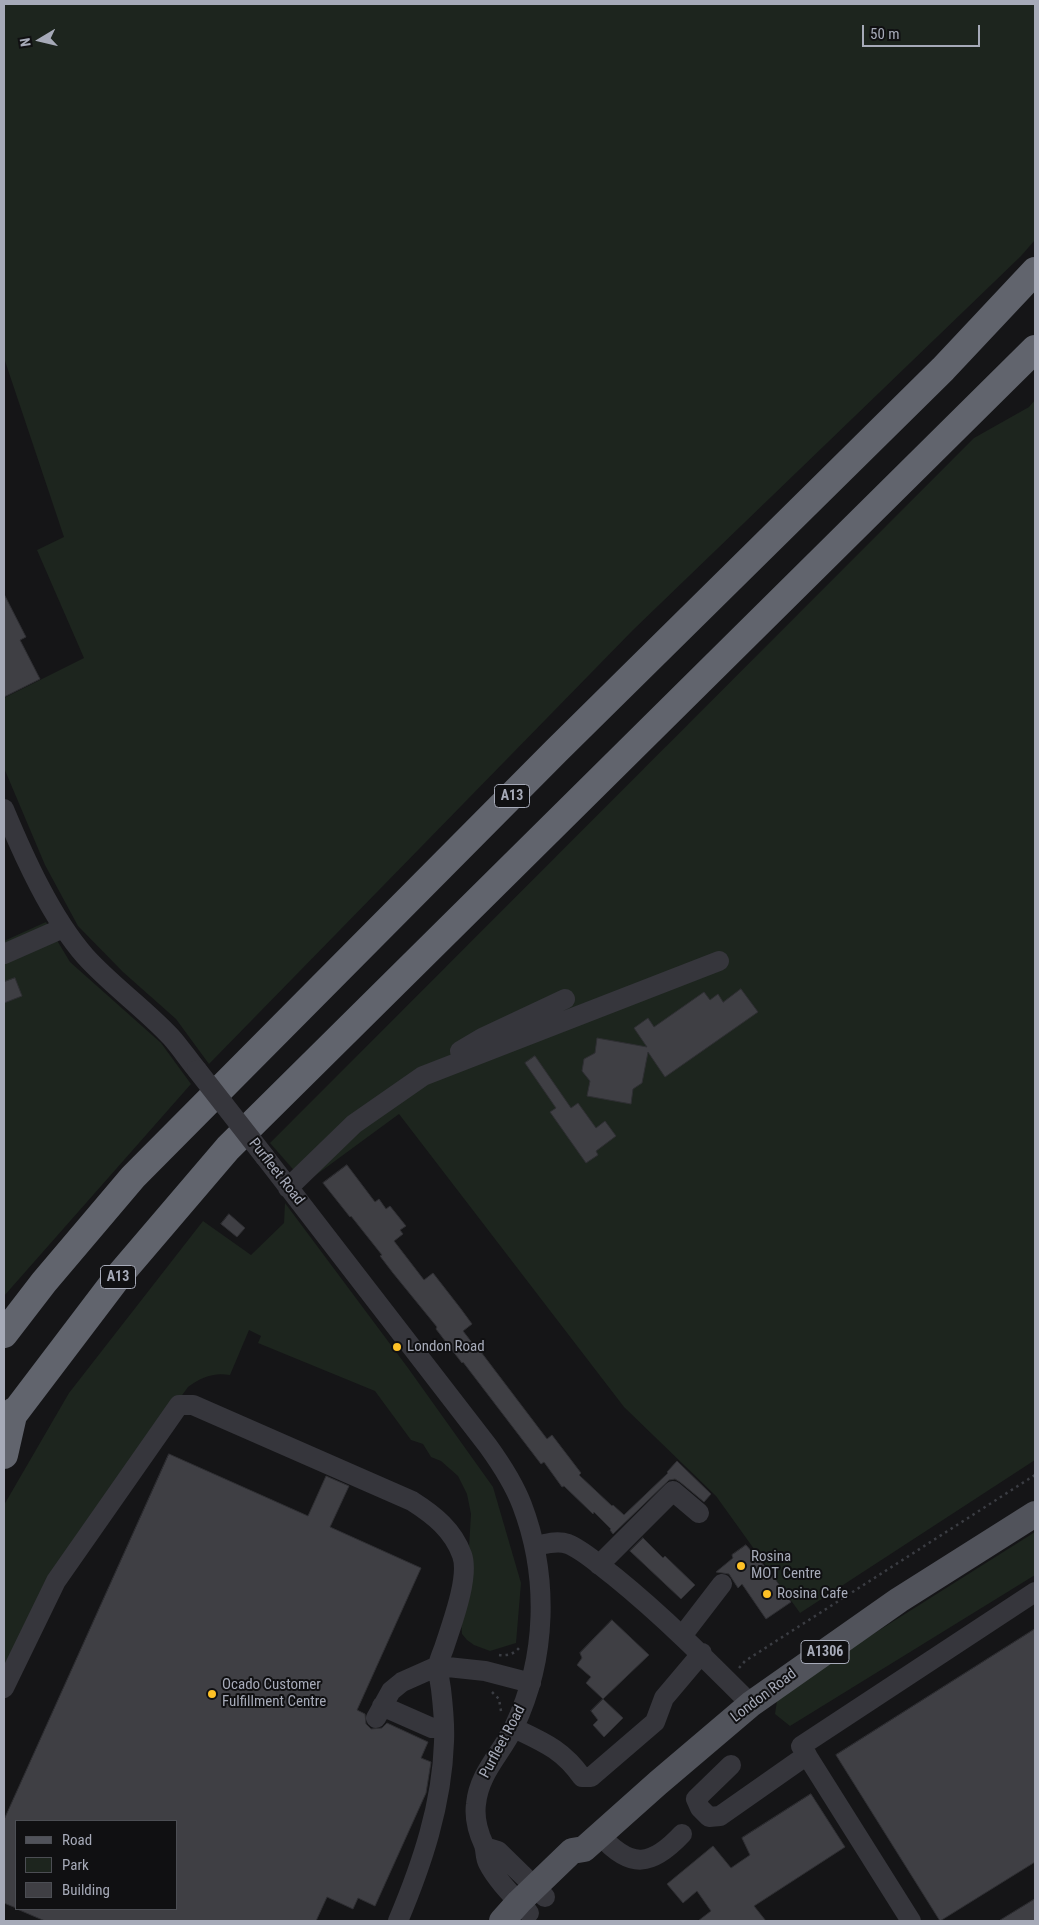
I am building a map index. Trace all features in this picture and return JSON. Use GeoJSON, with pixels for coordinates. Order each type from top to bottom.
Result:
{"type":"FeatureCollection","features":[{"type":"Feature","properties":{"kind":"highway","name":"A13"},"geometry":{"type":"LineString","coordinates":[[4,1334],[44,1282],[133,1177],[556,751],[942,369],[1035,271]]}},
{"type":"Feature","properties":{"kind":"highway","name":"A13"},"geometry":{"type":"LineString","coordinates":[[9,1419],[117,1278],[228,1148],[1035,349]]}},
{"type":"Feature","properties":{"kind":"highway"},"geometry":{"type":"LineString","coordinates":[[4,1455],[9,1419]]}},
{"type":"Feature","properties":{"kind":"main road","name":"London Road"},"geometry":{"type":"LineString","coordinates":[[502,1921],[530,1904],[572,1851],[592,1842],[751,1704],[899,1600],[1035,1514]]}},
{"type":"Feature","properties":{"kind":"street","name":"Purfleet Road"},"geometry":{"type":"LineString","coordinates":[[4,809],[10,839],[64,928],[103,975],[171,1037],[503,1467],[522,1504],[535,1546],[542,1591],[537,1652],[531,1683],[514,1728],[486,1769],[478,1791],[476,1814],[477,1826],[485,1847],[487,1862],[530,1904]]}},
{"type":"Feature","properties":{"kind":"street"},"geometry":{"type":"LineString","coordinates":[[4,954],[64,928]]}},
{"type":"Feature","properties":{"kind":"street"},"geometry":{"type":"LineString","coordinates":[[423,1076],[719,961]]}},
{"type":"Feature","properties":{"kind":"street"},"geometry":{"type":"LineString","coordinates":[[288,1188],[354,1124],[423,1076],[482,1038],[565,998]]}},
{"type":"Feature","properties":{"kind":"street"},"geometry":{"type":"LineString","coordinates":[[4,1688],[56,1582],[179,1405],[193,1405],[207,1410],[412,1501],[437,1517],[454,1538],[463,1557],[463,1577],[457,1605],[438,1666],[444,1727],[442,1774],[424,1858],[401,1915]]}},
{"type":"Feature","properties":{"kind":"street"},"geometry":{"type":"LineString","coordinates":[[599,1565],[673,1491],[699,1513]]}},
{"type":"Feature","properties":{"kind":"street"},"geometry":{"type":"LineString","coordinates":[[535,1546],[552,1542],[566,1543],[599,1565],[633,1592],[702,1653],[751,1704]]}},
{"type":"Feature","properties":{"kind":"street"},"geometry":{"type":"LineString","coordinates":[[682,1636],[722,1584]]}},
{"type":"Feature","properties":{"kind":"street"},"geometry":{"type":"LineString","coordinates":[[911,1921],[801,1746],[1035,1592]]}},
{"type":"Feature","properties":{"kind":"street"},"geometry":{"type":"LineString","coordinates":[[514,1728],[559,1751],[572,1763],[582,1777],[591,1777],[654,1722],[664,1698],[702,1653]]}},
{"type":"Feature","properties":{"kind":"street"},"geometry":{"type":"LineString","coordinates":[[444,1727],[432,1728],[379,1712],[391,1690],[402,1682],[438,1666],[485,1670],[531,1683]]}},
{"type":"Feature","properties":{"kind":"street"},"geometry":{"type":"LineString","coordinates":[[731,1765],[696,1799],[700,1808],[709,1817],[720,1816],[733,1805],[807,1755]]}},
{"type":"Feature","properties":{"kind":"street"},"geometry":{"type":"LineString","coordinates":[[592,1842],[610,1846],[632,1858],[648,1860],[661,1854],[682,1834]]}},
{"type":"Feature","properties":{"kind":"path"},"geometry":{"type":"LineString","coordinates":[[736,1671],[745,1661],[1035,1475]]}},
{"type":"Feature","properties":{"kind":"path"},"geometry":{"type":"LineString","coordinates":[[498,1655],[505,1656],[516,1652],[522,1644]]}},
{"type":"Feature","properties":{"kind":"green space"},"geometry":{"type":"Polygon","coordinates":[[[4,4],[1035,4],[1035,240],[1021,256],[633,630],[209,1064],[176,1019],[123,972],[78,926],[45,865],[4,768],[4,698],[84,658],[37,550],[64,537],[4,358],[4,4]]]}},
{"type":"Feature","properties":{"kind":"green space"},"geometry":{"type":"Polygon","coordinates":[[[1035,400],[1035,1460],[800,1613],[716,1496],[624,1407],[399,1114],[305,1183],[270,1143],[974,438],[1029,407],[1035,400]]]}},
{"type":"Feature","properties":{"kind":"green space"},"geometry":{"type":"Polygon","coordinates":[[[46,922],[70,962],[161,1043],[191,1084],[4,1296],[4,941],[46,922]]]}},
{"type":"Feature","properties":{"kind":"green space"},"geometry":{"type":"Polygon","coordinates":[[[285,1203],[408,1368],[493,1487],[521,1583],[516,1643],[490,1651],[474,1645],[462,1634],[461,1620],[466,1597],[471,1514],[467,1494],[458,1476],[441,1461],[431,1457],[423,1444],[411,1440],[375,1391],[258,1343],[261,1336],[249,1330],[230,1375],[208,1376],[188,1387],[63,1560],[4,1674],[4,1505],[69,1393],[203,1221],[251,1255],[284,1223],[285,1203]]]}},
{"type":"Feature","properties":{"kind":"green space"},"geometry":{"type":"Polygon","coordinates":[[[1035,1532],[1035,1575],[790,1726],[775,1714],[778,1694],[1035,1532]]]}},
{"type":"Feature","properties":{"kind":"building"},"geometry":{"type":"Polygon","coordinates":[[[4,594],[26,637],[20,640],[40,679],[4,697],[4,594]]]}},
{"type":"Feature","properties":{"kind":"building"},"geometry":{"type":"Polygon","coordinates":[[[15,978],[22,996],[4,1003],[4,982],[15,978]]]}},
{"type":"Feature","properties":{"kind":"building"},"geometry":{"type":"Polygon","coordinates":[[[741,989],[758,1012],[665,1077],[648,1052],[642,1083],[633,1089],[631,1104],[587,1096],[590,1081],[582,1071],[584,1059],[595,1053],[597,1038],[647,1047],[634,1028],[648,1018],[654,1027],[704,992],[710,1000],[718,994],[723,1002],[741,989]]]}},
{"type":"Feature","properties":{"kind":"building"},"geometry":{"type":"Polygon","coordinates":[[[535,1056],[571,1108],[578,1103],[596,1128],[605,1121],[616,1136],[596,1151],[598,1155],[586,1163],[550,1112],[556,1108],[525,1063],[535,1056]]]}},
{"type":"Feature","properties":{"kind":"building"},"geometry":{"type":"Polygon","coordinates":[[[347,1165],[375,1202],[379,1199],[386,1209],[390,1206],[406,1226],[400,1230],[403,1234],[394,1241],[424,1280],[433,1273],[472,1324],[463,1331],[547,1439],[552,1435],[581,1473],[579,1475],[624,1515],[668,1473],[677,1461],[711,1494],[704,1502],[680,1482],[675,1479],[669,1480],[613,1534],[611,1529],[594,1512],[593,1514],[564,1486],[562,1487],[544,1462],[541,1464],[436,1329],[437,1327],[380,1256],[382,1255],[323,1183],[347,1165]]]}},
{"type":"Feature","properties":{"kind":"building"},"geometry":{"type":"Polygon","coordinates":[[[229,1214],[245,1228],[237,1237],[221,1224],[229,1214]]]}},
{"type":"Feature","properties":{"kind":"building","name":"Ocado Customer Fulfillment Centre"},"geometry":{"type":"Polygon","coordinates":[[[169,1454],[308,1516],[326,1476],[349,1486],[330,1527],[421,1568],[357,1710],[365,1714],[366,1724],[371,1729],[382,1728],[387,1723],[428,1742],[421,1758],[431,1762],[426,1793],[375,1906],[358,1898],[353,1909],[327,1897],[316,1921],[45,1921],[19,1910],[178,1910],[178,1820],[15,1820],[15,1908],[4,1903],[4,1820],[169,1454]]]}},
{"type":"Feature","properties":{"kind":"building"},"geometry":{"type":"Polygon","coordinates":[[[643,1538],[695,1585],[681,1599],[630,1551],[643,1538]]]}},
{"type":"Feature","properties":{"kind":"building"},"geometry":{"type":"Polygon","coordinates":[[[746,1545],[769,1570],[791,1602],[766,1619],[742,1584],[738,1588],[729,1574],[716,1572],[733,1558],[732,1555],[746,1545]]]}},
{"type":"Feature","properties":{"kind":"building"},"geometry":{"type":"Polygon","coordinates":[[[612,1620],[649,1655],[603,1699],[586,1683],[591,1677],[577,1665],[582,1658],[580,1653],[612,1620]]]}},
{"type":"Feature","properties":{"kind":"building"},"geometry":{"type":"Polygon","coordinates":[[[1035,1629],[1035,1862],[940,1921],[836,1755],[1035,1629]]]}},
{"type":"Feature","properties":{"kind":"building"},"geometry":{"type":"Polygon","coordinates":[[[603,1699],[623,1718],[604,1737],[593,1725],[598,1720],[591,1711],[603,1699]]]}},
{"type":"Feature","properties":{"kind":"building"},"geometry":{"type":"Polygon","coordinates":[[[811,1794],[845,1847],[754,1906],[766,1921],[698,1921],[711,1911],[697,1891],[683,1903],[667,1884],[713,1846],[731,1868],[750,1855],[742,1838],[811,1794]]]}},
{"type":"Feature","properties":{"kind":"building"},"geometry":{"type":"Polygon","coordinates":[[[1035,1899],[1035,1921],[999,1921],[1035,1899]]]}},
{"type":"Feature","properties":{"kind":"place","name":"London Road"},"geometry":{"type":"Point","coordinates":[397,1347]}},
{"type":"Feature","properties":{"kind":"place","name":"Rosina MOT Centre"},"geometry":{"type":"Point","coordinates":[741,1566]}},
{"type":"Feature","properties":{"kind":"place","name":"Rosina Cafe"},"geometry":{"type":"Point","coordinates":[767,1594]}},
{"type":"Feature","properties":{"kind":"place","name":"Ocado Customer Fulfillment Centre"},"geometry":{"type":"Point","coordinates":[212,1694]}}]}
